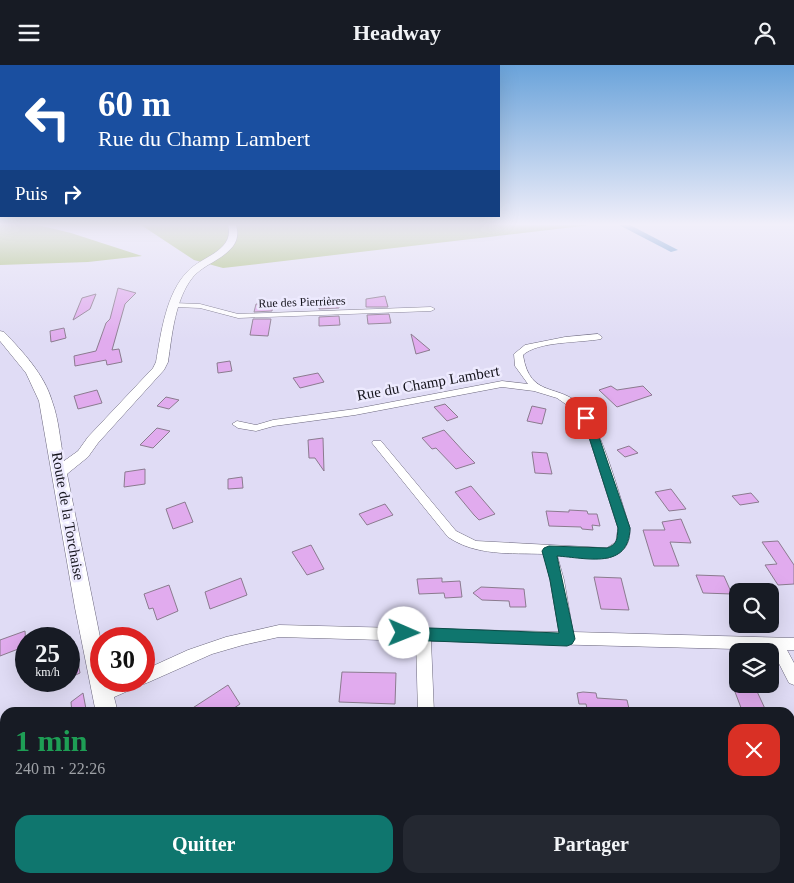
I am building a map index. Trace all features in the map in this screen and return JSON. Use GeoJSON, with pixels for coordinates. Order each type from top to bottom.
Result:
{"type":"FeatureCollection","features":[{"type":"Feature","properties":{"kind":"street"},"geometry":{"type":"LineString","coordinates":[[59,473],[76,461],[158,370],[162,362],[176,305],[184,282],[192,272],[205,263]]}},
{"type":"Feature","properties":{"kind":"street","name":"Rue des Pierrières"},"geometry":{"type":"LineString","coordinates":[[176,305],[200,305],[238,316],[430,309]]}},
{"type":"Feature","properties":{"kind":"street","name":"Route de la Torchaise"},"geometry":{"type":"LineString","coordinates":[[0,334],[28,363],[46,401],[105,704]]}},
{"type":"Feature","properties":{"kind":"street"},"geometry":{"type":"LineString","coordinates":[[535,388],[520,366],[518,354],[525,348],[565,340],[598,337]]}},
{"type":"Feature","properties":{"kind":"street"},"geometry":{"type":"LineString","coordinates":[[506,384],[520,366]]}},
{"type":"Feature","properties":{"kind":"street","name":"Rue du Champ Lambert"},"geometry":{"type":"LineString","coordinates":[[238,423],[242,426],[256,427],[355,412],[467,389],[506,384],[535,388],[560,396],[578,408],[586,418],[624,528],[624,541],[619,549],[608,553],[475,546],[452,535],[377,443]]}},
{"type":"Feature","properties":{"kind":"street"},"geometry":{"type":"LineString","coordinates":[[57,455],[73,451],[93,440]]}},
{"type":"Feature","properties":{"kind":"street"},"geometry":{"type":"LineString","coordinates":[[549,551],[557,580],[567,639]]}},
{"type":"Feature","properties":{"kind":"street"},"geometry":{"type":"LineString","coordinates":[[155,671],[173,662],[232,640],[279,631],[729,644]]}},
{"type":"Feature","properties":{"kind":"street"},"geometry":{"type":"LineString","coordinates":[[423,634],[426,707]]}},
{"type":"Feature","properties":{"kind":"street"},"geometry":{"type":"LineString","coordinates":[[779,645],[794,644]]}},
{"type":"Feature","properties":{"kind":"street"},"geometry":{"type":"LineString","coordinates":[[779,649],[794,678]]}},
{"type":"Feature","properties":{"kind":"street"},"geometry":{"type":"LineString","coordinates":[[105,704],[120,692]]}},
{"type":"Feature","properties":{"kind":"green space"},"geometry":{"type":"Polygon","coordinates":[[[0,263],[54,263],[0,265],[0,263]]]}},
{"type":"Feature","properties":{"kind":"green space"},"geometry":{"type":"Polygon","coordinates":[[[206,263],[264,263],[223,268],[206,263]]]}},
{"type":"Feature","properties":{"kind":"building"},"geometry":{"type":"Polygon","coordinates":[[[118,288],[136,293],[125,304],[112,350],[119,349],[122,362],[107,365],[106,360],[75,366],[74,356],[96,351],[106,323],[110,319],[118,288]]]}},
{"type":"Feature","properties":{"kind":"building"},"geometry":{"type":"Polygon","coordinates":[[[96,294],[90,309],[73,320],[82,298],[96,294]]]}},
{"type":"Feature","properties":{"kind":"building"},"geometry":{"type":"Polygon","coordinates":[[[385,296],[388,307],[366,307],[366,299],[385,296]]]}},
{"type":"Feature","properties":{"kind":"building"},"geometry":{"type":"Polygon","coordinates":[[[338,300],[339,308],[319,309],[320,301],[338,300]]]}},
{"type":"Feature","properties":{"kind":"building"},"geometry":{"type":"Polygon","coordinates":[[[256,304],[273,304],[272,311],[254,312],[256,304]]]}},
{"type":"Feature","properties":{"kind":"building"},"geometry":{"type":"Polygon","coordinates":[[[389,314],[391,323],[368,324],[367,315],[389,314]]]}},
{"type":"Feature","properties":{"kind":"building"},"geometry":{"type":"Polygon","coordinates":[[[339,316],[340,325],[319,326],[319,317],[339,316]]]}},
{"type":"Feature","properties":{"kind":"building"},"geometry":{"type":"Polygon","coordinates":[[[253,319],[271,319],[268,336],[250,335],[253,319]]]}},
{"type":"Feature","properties":{"kind":"building"},"geometry":{"type":"Polygon","coordinates":[[[64,328],[66,338],[51,342],[50,331],[64,328]]]}},
{"type":"Feature","properties":{"kind":"building"},"geometry":{"type":"Polygon","coordinates":[[[411,334],[430,350],[416,354],[411,334]]]}},
{"type":"Feature","properties":{"kind":"building"},"geometry":{"type":"Polygon","coordinates":[[[230,361],[232,371],[218,373],[217,363],[230,361]]]}},
{"type":"Feature","properties":{"kind":"building"},"geometry":{"type":"Polygon","coordinates":[[[318,373],[324,382],[300,388],[293,378],[318,373]]]}},
{"type":"Feature","properties":{"kind":"building"},"geometry":{"type":"Polygon","coordinates":[[[611,386],[617,390],[643,386],[652,395],[617,407],[599,390],[611,386]]]}},
{"type":"Feature","properties":{"kind":"building"},"geometry":{"type":"Polygon","coordinates":[[[97,390],[102,403],[78,409],[74,396],[97,390]]]}},
{"type":"Feature","properties":{"kind":"building"},"geometry":{"type":"Polygon","coordinates":[[[166,397],[179,400],[169,409],[157,406],[166,397]]]}},
{"type":"Feature","properties":{"kind":"building"},"geometry":{"type":"Polygon","coordinates":[[[445,404],[458,417],[447,421],[434,407],[445,404]]]}},
{"type":"Feature","properties":{"kind":"building"},"geometry":{"type":"Polygon","coordinates":[[[532,406],[546,409],[542,424],[527,421],[532,406]]]}},
{"type":"Feature","properties":{"kind":"building"},"geometry":{"type":"Polygon","coordinates":[[[157,428],[170,431],[153,448],[140,445],[157,428]]]}},
{"type":"Feature","properties":{"kind":"building"},"geometry":{"type":"Polygon","coordinates":[[[444,430],[475,463],[456,469],[436,448],[432,449],[422,438],[444,430]]]}},
{"type":"Feature","properties":{"kind":"building"},"geometry":{"type":"Polygon","coordinates":[[[323,438],[324,471],[315,458],[309,458],[308,440],[323,438]]]}},
{"type":"Feature","properties":{"kind":"building"},"geometry":{"type":"Polygon","coordinates":[[[629,446],[638,453],[625,457],[617,450],[629,446]]]}},
{"type":"Feature","properties":{"kind":"building"},"geometry":{"type":"Polygon","coordinates":[[[532,452],[547,453],[552,474],[535,473],[532,452]]]}},
{"type":"Feature","properties":{"kind":"building"},"geometry":{"type":"Polygon","coordinates":[[[145,469],[145,484],[124,487],[125,472],[145,469]]]}},
{"type":"Feature","properties":{"kind":"building"},"geometry":{"type":"Polygon","coordinates":[[[242,477],[243,488],[228,489],[228,479],[242,477]]]}},
{"type":"Feature","properties":{"kind":"building"},"geometry":{"type":"Polygon","coordinates":[[[471,486],[495,514],[479,520],[455,492],[471,486]]]}},
{"type":"Feature","properties":{"kind":"building"},"geometry":{"type":"Polygon","coordinates":[[[671,489],[686,509],[669,511],[655,492],[671,489]]]}},
{"type":"Feature","properties":{"kind":"building"},"geometry":{"type":"Polygon","coordinates":[[[751,493],[759,502],[740,505],[732,496],[751,493]]]}},
{"type":"Feature","properties":{"kind":"building"},"geometry":{"type":"Polygon","coordinates":[[[185,502],[193,522],[173,529],[166,509],[185,502]]]}},
{"type":"Feature","properties":{"kind":"building"},"geometry":{"type":"Polygon","coordinates":[[[385,504],[393,515],[367,525],[359,514],[385,504]]]}},
{"type":"Feature","properties":{"kind":"building"},"geometry":{"type":"Polygon","coordinates":[[[569,510],[587,511],[588,514],[597,514],[600,526],[592,525],[593,530],[582,529],[581,527],[549,526],[546,511],[569,512],[569,510]]]}},
{"type":"Feature","properties":{"kind":"building"},"geometry":{"type":"Polygon","coordinates":[[[681,519],[691,543],[670,542],[679,566],[654,566],[643,530],[665,530],[662,522],[681,519]]]}},
{"type":"Feature","properties":{"kind":"building"},"geometry":{"type":"Polygon","coordinates":[[[778,541],[794,565],[794,584],[779,585],[777,583],[765,565],[777,564],[762,542],[778,541]]]}},
{"type":"Feature","properties":{"kind":"building"},"geometry":{"type":"Polygon","coordinates":[[[311,545],[324,569],[307,575],[292,552],[311,545]]]}},
{"type":"Feature","properties":{"kind":"building"},"geometry":{"type":"Polygon","coordinates":[[[696,575],[724,576],[729,587],[729,594],[703,593],[696,575]]]}},
{"type":"Feature","properties":{"kind":"building"},"geometry":{"type":"Polygon","coordinates":[[[594,577],[621,578],[629,610],[601,609],[594,577]]]}},
{"type":"Feature","properties":{"kind":"building"},"geometry":{"type":"Polygon","coordinates":[[[241,578],[247,595],[210,609],[205,592],[241,578]]]}},
{"type":"Feature","properties":{"kind":"building"},"geometry":{"type":"Polygon","coordinates":[[[442,578],[442,582],[460,581],[462,597],[445,598],[444,593],[419,594],[417,579],[442,578]]]}},
{"type":"Feature","properties":{"kind":"building"},"geometry":{"type":"Polygon","coordinates":[[[169,585],[178,611],[157,620],[153,608],[149,609],[144,594],[169,585]]]}},
{"type":"Feature","properties":{"kind":"building"},"geometry":{"type":"Polygon","coordinates":[[[481,587],[524,589],[526,607],[510,607],[509,601],[482,600],[473,593],[481,587]]]}},
{"type":"Feature","properties":{"kind":"building"},"geometry":{"type":"Polygon","coordinates":[[[15,635],[15,650],[0,656],[0,640],[15,635]]]}},
{"type":"Feature","properties":{"kind":"building"},"geometry":{"type":"Polygon","coordinates":[[[342,672],[396,673],[395,704],[339,702],[342,672]]]}},
{"type":"Feature","properties":{"kind":"building"},"geometry":{"type":"Polygon","coordinates":[[[228,685],[240,704],[236,707],[194,707],[228,685]]]}},
{"type":"Feature","properties":{"kind":"building"},"geometry":{"type":"Polygon","coordinates":[[[83,693],[86,707],[71,707],[71,702],[83,693]]]}},
{"type":"Feature","properties":{"kind":"building"},"geometry":{"type":"Polygon","coordinates":[[[577,693],[596,693],[597,698],[627,700],[629,707],[587,707],[586,704],[579,704],[577,693]]]}},
{"type":"Feature","properties":{"kind":"building"},"geometry":{"type":"Polygon","coordinates":[[[735,693],[758,693],[764,707],[741,707],[735,693]]]}},
{"type":"Feature","properties":{"kind":"route"},"geometry":{"type":"LineString","coordinates":[[404,633],[567,639],[557,580],[549,551],[608,553],[619,549],[624,541],[624,528],[586,418]]}}]}
